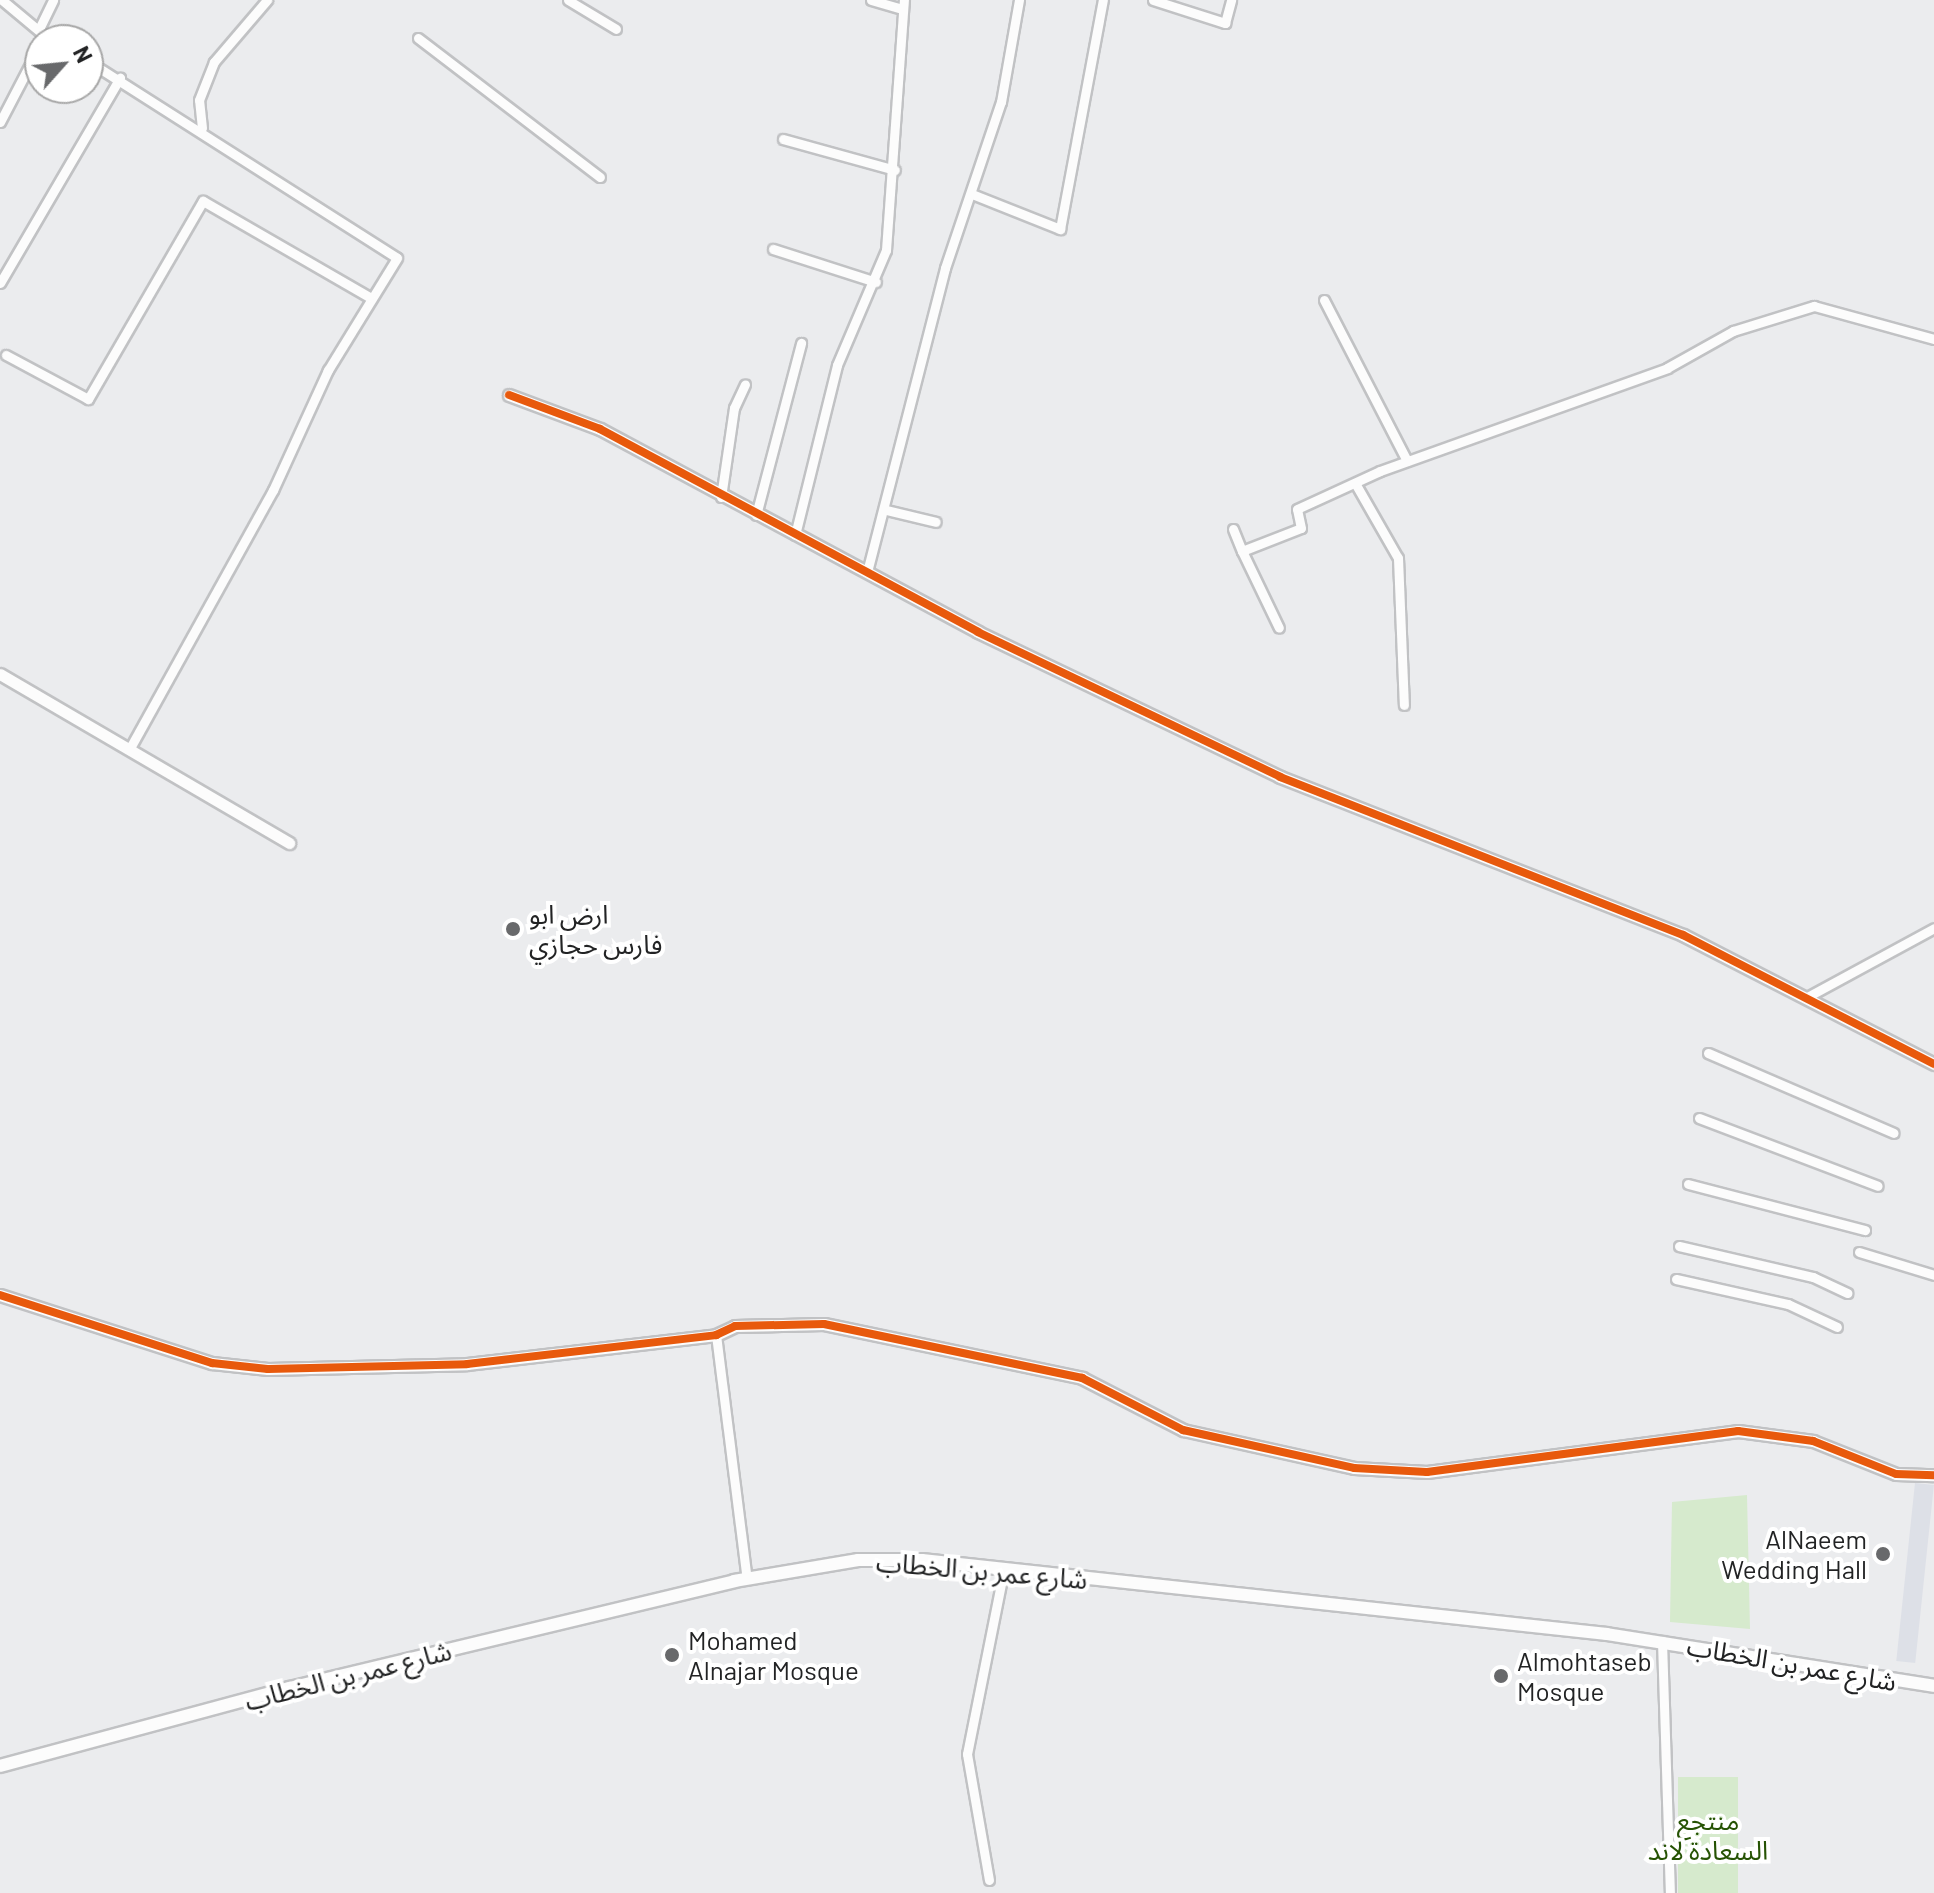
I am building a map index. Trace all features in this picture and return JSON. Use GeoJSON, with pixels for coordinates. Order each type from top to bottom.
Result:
{"type":"FeatureCollection","features":[{"type":"Feature","properties":{"kind":"main road","name":"شارع عمر بن الخطاب"},"geometry":{"type":"LineString","coordinates":[[0,1766],[747,1579],[858,1560],[1004,1569],[1662,1641],[1934,1686]]}},
{"type":"Feature","properties":{"kind":"street"},"geometry":{"type":"LineString","coordinates":[[2,0],[28,24]]}},
{"type":"Feature","properties":{"kind":"street"},"geometry":{"type":"LineString","coordinates":[[47,24],[53,0]]}},
{"type":"Feature","properties":{"kind":"street"},"geometry":{"type":"LineString","coordinates":[[202,128],[199,100],[214,62],[267,0]]}},
{"type":"Feature","properties":{"kind":"street"},"geometry":{"type":"LineString","coordinates":[[568,0],[616,29]]}},
{"type":"Feature","properties":{"kind":"street"},"geometry":{"type":"LineString","coordinates":[[795,535],[837,365],[876,282],[895,170],[903,5],[871,0]]}},
{"type":"Feature","properties":{"kind":"street"},"geometry":{"type":"LineString","coordinates":[[867,572],[886,510],[945,268],[972,194],[1010,68],[1019,0]]}},
{"type":"Feature","properties":{"kind":"street"},"geometry":{"type":"LineString","coordinates":[[972,194],[1060,229],[1103,0]]}},
{"type":"Feature","properties":{"kind":"street"},"geometry":{"type":"LineString","coordinates":[[1153,0],[1225,23],[1231,0]]}},
{"type":"Feature","properties":{"kind":"street"},"geometry":{"type":"LineString","coordinates":[[418,38],[600,177]]}},
{"type":"Feature","properties":{"kind":"street"},"geometry":{"type":"LineString","coordinates":[[104,70],[202,128],[240,161],[397,258],[369,297],[273,490],[130,748]]}},
{"type":"Feature","properties":{"kind":"street"},"geometry":{"type":"LineString","coordinates":[[0,122],[24,75]]}},
{"type":"Feature","properties":{"kind":"street"},"geometry":{"type":"LineString","coordinates":[[0,283],[120,78]]}},
{"type":"Feature","properties":{"kind":"street"},"geometry":{"type":"LineString","coordinates":[[783,139],[895,170]]}},
{"type":"Feature","properties":{"kind":"street"},"geometry":{"type":"LineString","coordinates":[[6,355],[88,399],[203,201],[369,297]]}},
{"type":"Feature","properties":{"kind":"street"},"geometry":{"type":"LineString","coordinates":[[773,249],[876,282]]}},
{"type":"Feature","properties":{"kind":"street"},"geometry":{"type":"LineString","coordinates":[[1324,300],[1407,461]]}},
{"type":"Feature","properties":{"kind":"street"},"geometry":{"type":"LineString","coordinates":[[1242,551],[1301,528],[1297,509],[1355,483],[1407,461],[1667,368],[1733,331],[1814,306],[1934,339]]}},
{"type":"Feature","properties":{"kind":"street"},"geometry":{"type":"LineString","coordinates":[[756,515],[801,343]]}},
{"type":"Feature","properties":{"kind":"street"},"geometry":{"type":"LineString","coordinates":[[721,497],[734,408],[745,384]]}},
{"type":"Feature","properties":{"kind":"street"},"geometry":{"type":"LineString","coordinates":[[509,395],[600,429],[721,497],[867,572],[1366,816],[1683,935],[1809,996],[1934,1064]]}},
{"type":"Feature","properties":{"kind":"street"},"geometry":{"type":"LineString","coordinates":[[1355,483],[1398,558],[1404,705]]}},
{"type":"Feature","properties":{"kind":"street"},"geometry":{"type":"LineString","coordinates":[[886,510],[936,522]]}},
{"type":"Feature","properties":{"kind":"street"},"geometry":{"type":"LineString","coordinates":[[1233,529],[1279,628]]}},
{"type":"Feature","properties":{"kind":"street"},"geometry":{"type":"LineString","coordinates":[[0,674],[289,843]]}},
{"type":"Feature","properties":{"kind":"street"},"geometry":{"type":"LineString","coordinates":[[1809,996],[1934,928]]}},
{"type":"Feature","properties":{"kind":"street"},"geometry":{"type":"LineString","coordinates":[[1708,1053],[1894,1133]]}},
{"type":"Feature","properties":{"kind":"street"},"geometry":{"type":"LineString","coordinates":[[1699,1118],[1878,1186]]}},
{"type":"Feature","properties":{"kind":"street"},"geometry":{"type":"LineString","coordinates":[[1688,1184],[1865,1230]]}},
{"type":"Feature","properties":{"kind":"street"},"geometry":{"type":"LineString","coordinates":[[1679,1246],[1813,1277],[1848,1293]]}},
{"type":"Feature","properties":{"kind":"street"},"geometry":{"type":"LineString","coordinates":[[1859,1252],[1934,1275]]}},
{"type":"Feature","properties":{"kind":"street"},"geometry":{"type":"LineString","coordinates":[[1676,1279],[1788,1304],[1837,1327]]}},
{"type":"Feature","properties":{"kind":"street"},"geometry":{"type":"LineString","coordinates":[[0,1295],[212,1363],[268,1369],[467,1364],[716,1335],[735,1326],[824,1324],[969,1350],[1082,1378],[1183,1430],[1354,1468],[1427,1472],[1738,1431],[1813,1441],[1896,1474],[1934,1475]]}},
{"type":"Feature","properties":{"kind":"street"},"geometry":{"type":"LineString","coordinates":[[716,1335],[747,1579]]}},
{"type":"Feature","properties":{"kind":"street"},"geometry":{"type":"LineString","coordinates":[[989,1880],[967,1754],[1004,1569]]}},
{"type":"Feature","properties":{"kind":"street"},"geometry":{"type":"LineString","coordinates":[[1662,1641],[1670,1893]]}},
{"type":"Feature","properties":{"kind":"shaded area"},"geometry":{"type":"Polygon","coordinates":[[[1915,1483],[1934,1485],[1915,1663],[1896,1661],[1915,1483]]]}},
{"type":"Feature","properties":{"kind":"green space"},"geometry":{"type":"Polygon","coordinates":[[[1747,1495],[1750,1629],[1670,1622],[1672,1502],[1747,1495]]]}},
{"type":"Feature","properties":{"kind":"green space","name":"منتجع السعادة لاند"},"geometry":{"type":"Polygon","coordinates":[[[1678,1777],[1738,1777],[1738,1893],[1678,1893],[1678,1777]]]}},
{"type":"Feature","properties":{"kind":"cycle path"},"geometry":{"type":"LineString","coordinates":[[509,395],[600,429],[978,632],[1280,777],[1683,935],[1934,1064]]}},
{"type":"Feature","properties":{"kind":"cycle path"},"geometry":{"type":"LineString","coordinates":[[0,1295],[212,1363],[268,1369],[467,1364],[716,1335],[735,1326],[824,1324],[1082,1378],[1183,1430],[1354,1468],[1427,1472],[1738,1431],[1813,1441],[1896,1474],[1934,1475]]}},
{"type":"Feature","properties":{"kind":"place","name":"ارض ابو فارس حجازي"},"geometry":{"type":"Point","coordinates":[513,929]}},
{"type":"Feature","properties":{"kind":"place","name":"AlNaeem Wedding Hall"},"geometry":{"type":"Point","coordinates":[1883,1554]}},
{"type":"Feature","properties":{"kind":"place","name":"Mohamed Alnajar Mosque"},"geometry":{"type":"Point","coordinates":[672,1655]}},
{"type":"Feature","properties":{"kind":"place","name":"Almohtaseb Mosque"},"geometry":{"type":"Point","coordinates":[1501,1676]}}]}
